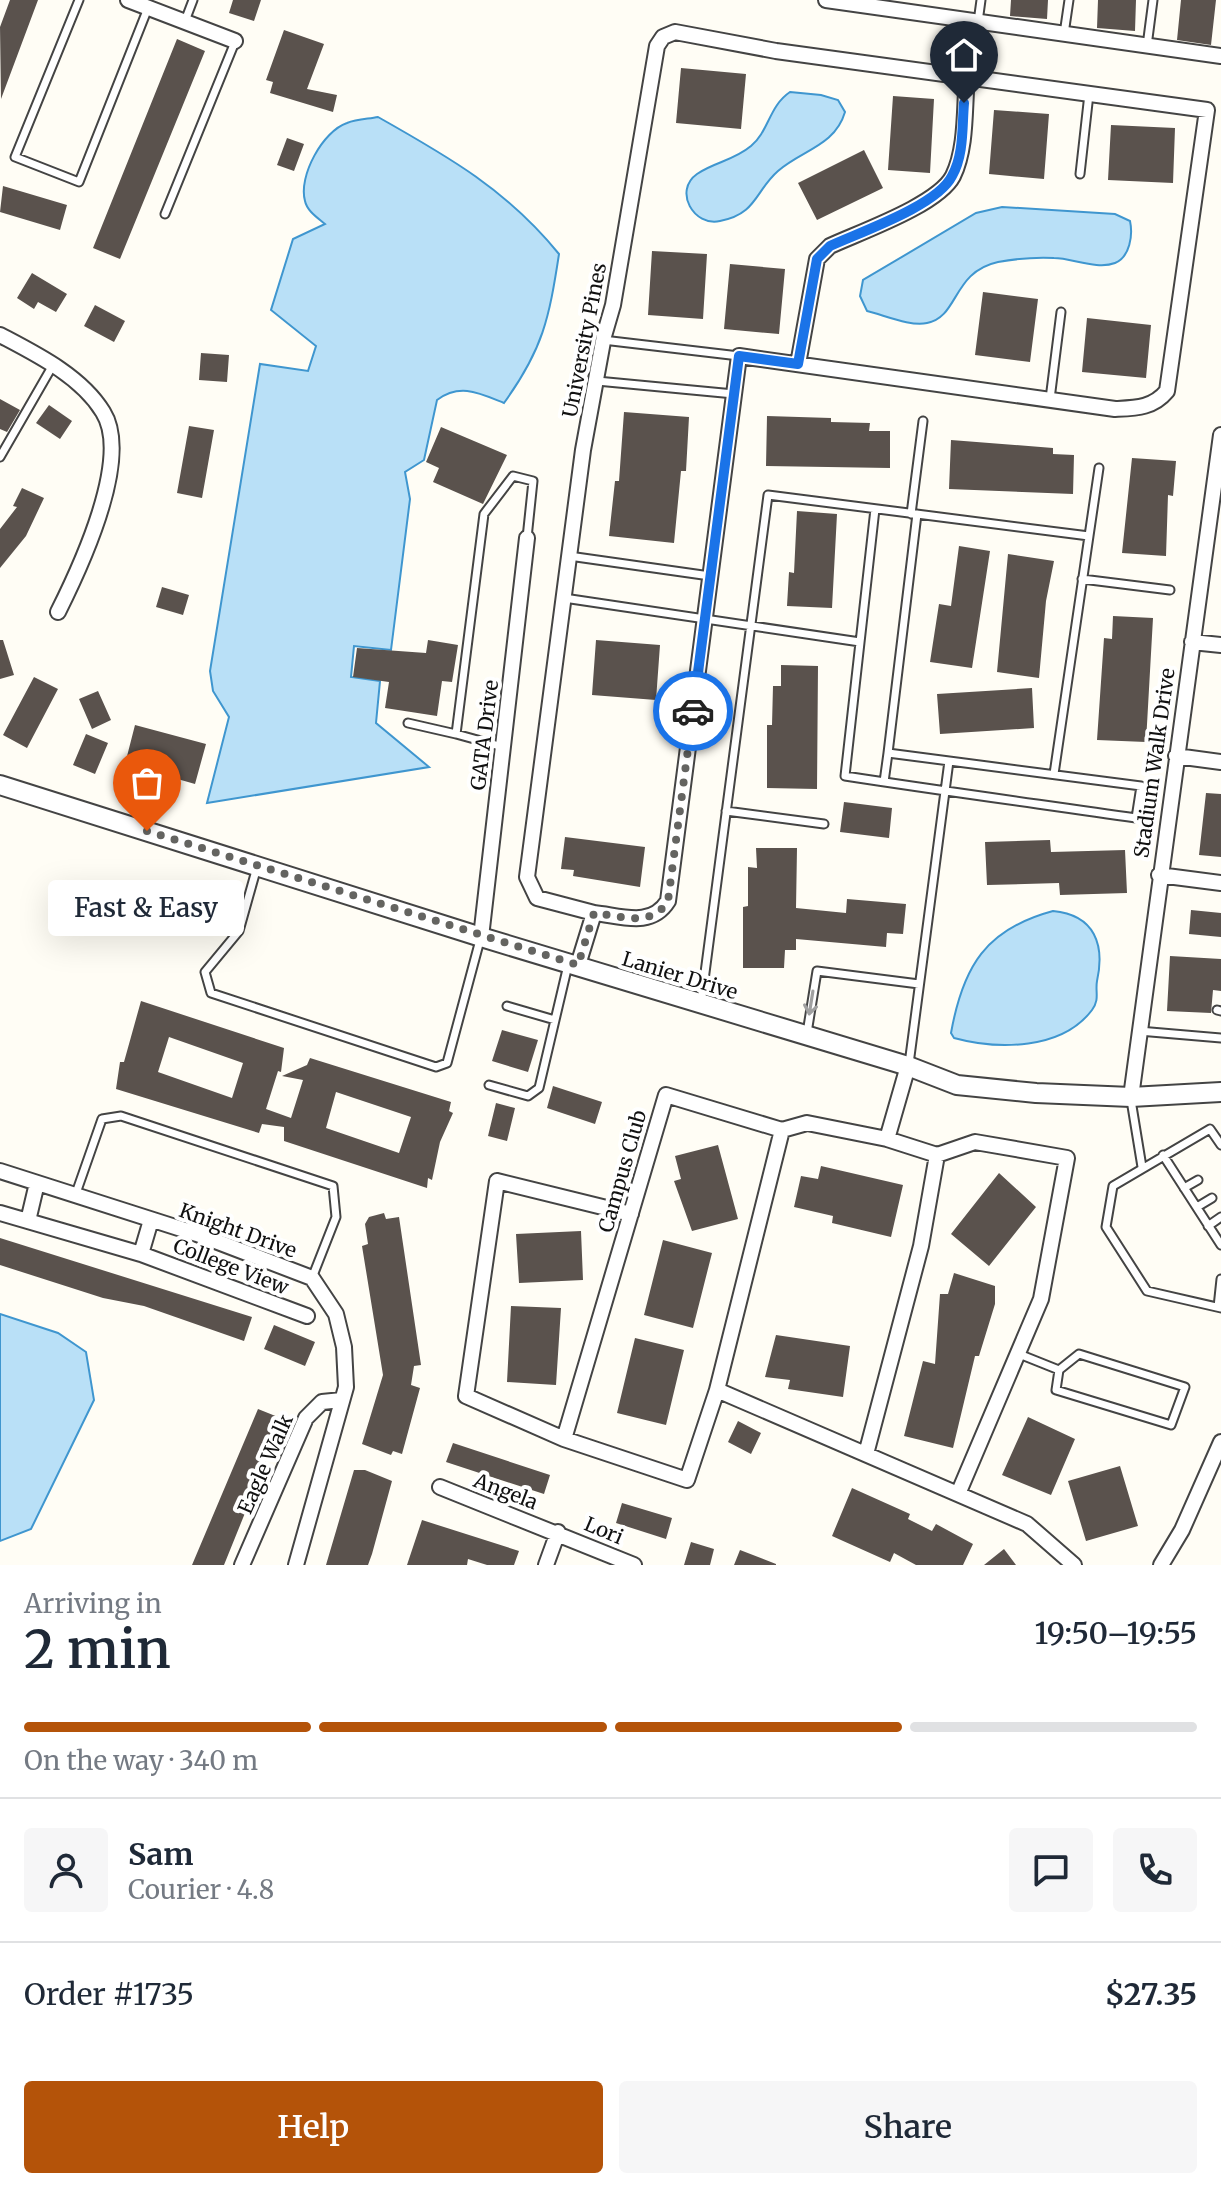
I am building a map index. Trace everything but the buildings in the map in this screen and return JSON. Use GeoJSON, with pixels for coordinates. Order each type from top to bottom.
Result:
{"type":"FeatureCollection","features":[{"type":"Feature","properties":{"kind":"street"},"geometry":{"type":"LineString","coordinates":[[128,0],[148,5],[235,41]]}},
{"type":"Feature","properties":{"kind":"street"},"geometry":{"type":"LineString","coordinates":[[826,0],[893,5],[978,22],[1221,56]]}},
{"type":"Feature","properties":{"kind":"street","name":"University Pines"},"geometry":{"type":"LineString","coordinates":[[675,32],[776,51],[967,77],[1207,110],[1167,391],[1158,402],[1139,408],[1115,409],[739,356],[668,901],[660,914],[647,920],[594,913],[537,898],[527,877],[569,556],[603,340],[613,305],[657,46],[663,37],[675,32]]}},
{"type":"Feature","properties":{"kind":"street"},"geometry":{"type":"LineString","coordinates":[[798,364],[817,259],[830,246],[931,198],[952,178],[960,155],[967,77]]}},
{"type":"Feature","properties":{"kind":"street"},"geometry":{"type":"LineString","coordinates":[[0,335],[53,365],[88,394],[105,414],[112,448],[108,479],[84,555],[58,612]]}},
{"type":"Feature","properties":{"kind":"street","name":"Stadium Walk Drive"},"geometry":{"type":"LineString","coordinates":[[1131,1097],[1192,642],[1215,523],[1221,435]]}},
{"type":"Feature","properties":{"kind":"street","name":"GATA Drive"},"geometry":{"type":"LineString","coordinates":[[481,937],[527,538]]}},
{"type":"Feature","properties":{"kind":"street"},"geometry":{"type":"LineString","coordinates":[[1192,642],[1221,645]]}},
{"type":"Feature","properties":{"kind":"street"},"geometry":{"type":"LineString","coordinates":[[1176,756],[1221,762]]}},
{"type":"Feature","properties":{"kind":"street","name":"Lanier Drive"},"geometry":{"type":"LineString","coordinates":[[0,785],[481,937],[908,1066],[957,1085],[1131,1097],[1221,1092]]}},
{"type":"Feature","properties":{"kind":"street"},"geometry":{"type":"LineString","coordinates":[[1159,875],[1221,883]]}},
{"type":"Feature","properties":{"kind":"street"},"geometry":{"type":"LineString","coordinates":[[573,964],[594,913]]}},
{"type":"Feature","properties":{"kind":"street"},"geometry":{"type":"LineString","coordinates":[[887,1139],[908,1066]]}},
{"type":"Feature","properties":{"kind":"street","name":"Campus Club"},"geometry":{"type":"LineString","coordinates":[[564,1439],[666,1095],[782,1130],[807,1123],[887,1139],[937,1155]]}},
{"type":"Feature","properties":{"kind":"street"},"geometry":{"type":"LineString","coordinates":[[631,1214],[497,1181],[466,1396],[564,1439],[687,1480],[717,1390],[782,1130]]}},
{"type":"Feature","properties":{"kind":"street"},"geometry":{"type":"LineString","coordinates":[[866,1454],[921,1246],[937,1155],[975,1142],[1067,1158],[1041,1299],[958,1494]]}},
{"type":"Feature","properties":{"kind":"street","name":"Knight Drive"},"geometry":{"type":"LineString","coordinates":[[0,1171],[151,1220],[312,1278],[336,1314],[344,1347],[346,1387],[296,1565]]}},
{"type":"Feature","properties":{"kind":"street"},"geometry":{"type":"LineString","coordinates":[[28,1221],[37,1183]]}},
{"type":"Feature","properties":{"kind":"street","name":"College View"},"geometry":{"type":"LineString","coordinates":[[0,1213],[141,1254],[307,1316]]}},
{"type":"Feature","properties":{"kind":"street","name":"College View"},"geometry":{"type":"LineString","coordinates":[[141,1254],[151,1220]]}},
{"type":"Feature","properties":{"kind":"street"},"geometry":{"type":"LineString","coordinates":[[717,1390],[1027,1524],[1074,1565]]}},
{"type":"Feature","properties":{"kind":"street","name":"Eagle Walk"},"geometry":{"type":"LineString","coordinates":[[242,1565],[306,1418],[322,1402],[342,1400]]}},
{"type":"Feature","properties":{"kind":"street"},"geometry":{"type":"LineString","coordinates":[[1161,1565],[1182,1530],[1221,1442]]}},
{"type":"Feature","properties":{"kind":"street","name":"Angela"},"geometry":{"type":"LineString","coordinates":[[440,1487],[558,1532]]}},
{"type":"Feature","properties":{"kind":"street"},"geometry":{"type":"LineString","coordinates":[[546,1565],[558,1532]]}},
{"type":"Feature","properties":{"kind":"street","name":"Lori"},"geometry":{"type":"LineString","coordinates":[[558,1532],[634,1565]]}},
{"type":"Feature","properties":{"kind":"lane"},"geometry":{"type":"LineString","coordinates":[[79,0],[15,157],[79,182],[148,5]]}},
{"type":"Feature","properties":{"kind":"lane"},"geometry":{"type":"LineString","coordinates":[[185,21],[193,0]]}},
{"type":"Feature","properties":{"kind":"lane"},"geometry":{"type":"LineString","coordinates":[[978,22],[981,0]]}},
{"type":"Feature","properties":{"kind":"lane"},"geometry":{"type":"LineString","coordinates":[[1064,34],[1069,0]]}},
{"type":"Feature","properties":{"kind":"lane"},"geometry":{"type":"LineString","coordinates":[[1147,46],[1153,0]]}},
{"type":"Feature","properties":{"kind":"lane"},"geometry":{"type":"LineString","coordinates":[[165,214],[235,41]]}},
{"type":"Feature","properties":{"kind":"lane"},"geometry":{"type":"LineString","coordinates":[[1080,174],[1089,94]]}},
{"type":"Feature","properties":{"kind":"lane"},"geometry":{"type":"LineString","coordinates":[[1050,399],[1061,312]]}},
{"type":"Feature","properties":{"kind":"lane"},"geometry":{"type":"LineString","coordinates":[[603,340],[739,356]]}},
{"type":"Feature","properties":{"kind":"lane"},"geometry":{"type":"LineString","coordinates":[[0,457],[53,365]]}},
{"type":"Feature","properties":{"kind":"lane"},"geometry":{"type":"LineString","coordinates":[[596,381],[734,394]]}},
{"type":"Feature","properties":{"kind":"lane"},"geometry":{"type":"LineString","coordinates":[[884,782],[923,421]]}},
{"type":"Feature","properties":{"kind":"lane"},"geometry":{"type":"LineString","coordinates":[[1054,774],[1099,468]]}},
{"type":"Feature","properties":{"kind":"lane"},"geometry":{"type":"LineString","coordinates":[[456,734],[484,514],[513,476],[533,481],[527,538]]}},
{"type":"Feature","properties":{"kind":"lane"},"geometry":{"type":"LineString","coordinates":[[701,1005],[768,495],[1089,536]]}},
{"type":"Feature","properties":{"kind":"lane"},"geometry":{"type":"LineString","coordinates":[[875,509],[845,776],[1136,818],[1141,786],[888,753]]}},
{"type":"Feature","properties":{"kind":"lane"},"geometry":{"type":"LineString","coordinates":[[569,556],[711,576]]}},
{"type":"Feature","properties":{"kind":"lane"},"geometry":{"type":"LineString","coordinates":[[1082,579],[1170,590]]}},
{"type":"Feature","properties":{"kind":"lane"},"geometry":{"type":"LineString","coordinates":[[564,598],[860,642]]}},
{"type":"Feature","properties":{"kind":"lane"},"geometry":{"type":"LineString","coordinates":[[408,723],[503,747]]}},
{"type":"Feature","properties":{"kind":"lane"},"geometry":{"type":"LineString","coordinates":[[908,1066],[949,761]]}},
{"type":"Feature","properties":{"kind":"lane"},"geometry":{"type":"LineString","coordinates":[[726,811],[824,824]]}},
{"type":"Feature","properties":{"kind":"lane"},"geometry":{"type":"LineString","coordinates":[[257,867],[239,931],[205,972],[211,993],[436,1067],[447,1063],[456,1040],[481,937]]}},
{"type":"Feature","properties":{"kind":"lane"},"geometry":{"type":"LineString","coordinates":[[489,1085],[528,1096],[539,1088],[555,1020],[573,964]]}},
{"type":"Feature","properties":{"kind":"lane"},"geometry":{"type":"LineString","coordinates":[[806,1035],[817,971],[919,984]]}},
{"type":"Feature","properties":{"kind":"lane"},"geometry":{"type":"LineString","coordinates":[[507,1006],[555,1020]]}},
{"type":"Feature","properties":{"kind":"lane"},"geometry":{"type":"LineString","coordinates":[[1139,1031],[1221,1038]]}},
{"type":"Feature","properties":{"kind":"lane"},"geometry":{"type":"LineString","coordinates":[[1131,1097],[1142,1167]]}},
{"type":"Feature","properties":{"kind":"lane"},"geometry":{"type":"LineString","coordinates":[[75,1196],[102,1119],[121,1116],[333,1186],[336,1217],[312,1278]]}},
{"type":"Feature","properties":{"kind":"lane"},"geometry":{"type":"LineString","coordinates":[[1221,1145],[1210,1129],[1113,1186],[1106,1227],[1147,1291],[1219,1307],[1221,1279]]}},
{"type":"Feature","properties":{"kind":"lane"},"geometry":{"type":"LineString","coordinates":[[1163,1155],[1221,1245]]}},
{"type":"Feature","properties":{"kind":"lane"},"geometry":{"type":"LineString","coordinates":[[1184,1188],[1198,1180]]}},
{"type":"Feature","properties":{"kind":"lane"},"geometry":{"type":"LineString","coordinates":[[1197,1207],[1212,1198]]}},
{"type":"Feature","properties":{"kind":"lane"},"geometry":{"type":"LineString","coordinates":[[1208,1226],[1221,1217]]}},
{"type":"Feature","properties":{"kind":"lane"},"geometry":{"type":"LineString","coordinates":[[1019,1354],[1059,1370]]}},
{"type":"Feature","properties":{"kind":"lane"},"geometry":{"type":"LineString","coordinates":[[1079,1354],[1185,1387],[1171,1425],[1056,1390],[1059,1370],[1079,1354]]}},
{"type":"Feature","properties":{"kind":"water"},"geometry":{"type":"Polygon","coordinates":[[[790,92],[838,100],[845,112],[834,133],[778,171],[741,213],[720,221],[702,219],[687,198],[690,181],[703,170],[751,146],[778,104],[790,92]]]}},
{"type":"Feature","properties":{"kind":"water"},"geometry":{"type":"Polygon","coordinates":[[[378,117],[476,176],[539,231],[559,254],[552,297],[536,349],[504,403],[470,391],[454,392],[437,400],[424,460],[405,472],[410,499],[391,650],[354,646],[351,677],[380,681],[376,723],[429,767],[207,803],[229,717],[213,691],[210,671],[260,364],[308,371],[316,346],[271,310],[293,239],[325,224],[310,211],[305,201],[305,179],[314,156],[338,128],[378,117]]]}},
{"type":"Feature","properties":{"kind":"water"},"geometry":{"type":"Polygon","coordinates":[[[1002,207],[1115,214],[1130,221],[1129,245],[1120,260],[1108,265],[1040,258],[998,262],[983,267],[964,284],[945,312],[927,323],[905,322],[867,311],[860,296],[863,280],[976,213],[1002,207]]]}},
{"type":"Feature","properties":{"kind":"water"},"geometry":{"type":"Polygon","coordinates":[[[1053,911],[1079,919],[1094,934],[1098,944],[1097,999],[1092,1010],[1064,1033],[1028,1044],[990,1044],[954,1038],[951,1033],[956,1009],[971,970],[981,954],[1010,928],[1053,911]]]}},
{"type":"Feature","properties":{"kind":"water"},"geometry":{"type":"Polygon","coordinates":[[[0,1314],[58,1333],[86,1352],[94,1400],[31,1529],[0,1541],[0,1314]]]}},
{"type":"Feature","properties":{"kind":"way so far"},"geometry":{"type":"LineString","coordinates":[[147,831],[425,920],[578,965],[594,913],[647,920],[660,914],[668,901],[693,711]]}},
{"type":"Feature","properties":{"kind":"place","name":"Fast & Easy"},"geometry":{"type":"Point","coordinates":[147,831]}},
{"type":"Feature","properties":{"kind":"route"},"geometry":{"type":"LineString","coordinates":[[693,711],[739,356],[798,364],[817,259],[830,246],[931,198],[952,178],[960,155],[964,103]]}}]}
